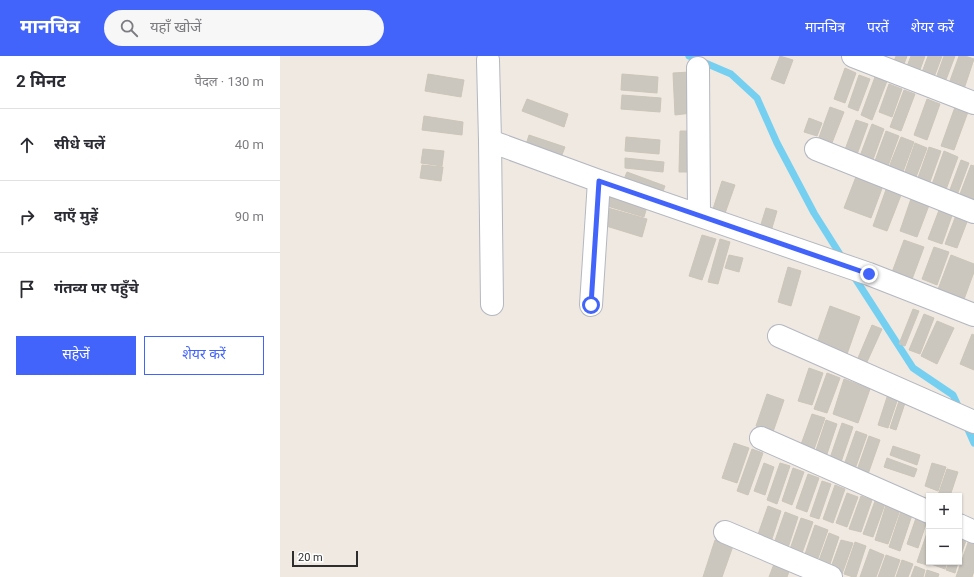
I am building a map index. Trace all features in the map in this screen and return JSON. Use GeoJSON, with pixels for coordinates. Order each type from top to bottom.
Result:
{"type":"FeatureCollection","features":[{"type":"Feature","properties":{"kind":"street"},"geometry":{"type":"LineString","coordinates":[[853,56],[974,103]]}},
{"type":"Feature","properties":{"kind":"street"},"geometry":{"type":"LineString","coordinates":[[488,60],[492,304]]}},
{"type":"Feature","properties":{"kind":"street"},"geometry":{"type":"LineString","coordinates":[[698,68],[699,215]]}},
{"type":"Feature","properties":{"kind":"street"},"geometry":{"type":"LineString","coordinates":[[490,141],[599,181],[869,274],[974,316]]}},
{"type":"Feature","properties":{"kind":"street"},"geometry":{"type":"LineString","coordinates":[[816,149],[974,212]]}},
{"type":"Feature","properties":{"kind":"street"},"geometry":{"type":"LineString","coordinates":[[591,305],[599,181]]}},
{"type":"Feature","properties":{"kind":"street"},"geometry":{"type":"LineString","coordinates":[[779,336],[972,421]]}},
{"type":"Feature","properties":{"kind":"street"},"geometry":{"type":"LineString","coordinates":[[761,438],[926,511]]}},
{"type":"Feature","properties":{"kind":"street"},"geometry":{"type":"LineString","coordinates":[[962,526],[974,532]]}},
{"type":"Feature","properties":{"kind":"street"},"geometry":{"type":"LineString","coordinates":[[725,532],[831,577]]}},
{"type":"Feature","properties":{"kind":"building"},"geometry":{"type":"Polygon","coordinates":[[[780,56],[793,60],[784,84],[771,79],[780,56]]]}},
{"type":"Feature","properties":{"kind":"building"},"geometry":{"type":"Polygon","coordinates":[[[896,56],[907,56],[903,67],[893,64],[896,56]]]}},
{"type":"Feature","properties":{"kind":"building"},"geometry":{"type":"Polygon","coordinates":[[[911,56],[925,56],[917,78],[904,74],[911,56]]]}},
{"type":"Feature","properties":{"kind":"building"},"geometry":{"type":"Polygon","coordinates":[[[928,56],[942,56],[933,80],[921,75],[928,56]]]}},
{"type":"Feature","properties":{"kind":"building"},"geometry":{"type":"Polygon","coordinates":[[[944,56],[955,56],[944,85],[935,81],[944,56]]]}},
{"type":"Feature","properties":{"kind":"building"},"geometry":{"type":"Polygon","coordinates":[[[959,56],[974,59],[962,95],[947,89],[959,56]]]}},
{"type":"Feature","properties":{"kind":"building"},"geometry":{"type":"Polygon","coordinates":[[[845,68],[856,73],[845,103],[834,99],[845,68]]]}},
{"type":"Feature","properties":{"kind":"building"},"geometry":{"type":"Polygon","coordinates":[[[690,72],[692,113],[675,115],[673,73],[690,72]]]}},
{"type":"Feature","properties":{"kind":"building"},"geometry":{"type":"Polygon","coordinates":[[[428,74],[464,80],[461,97],[425,91],[428,74]]]}},
{"type":"Feature","properties":{"kind":"building"},"geometry":{"type":"Polygon","coordinates":[[[622,74],[658,77],[657,93],[621,90],[622,74]]]}},
{"type":"Feature","properties":{"kind":"building"},"geometry":{"type":"Polygon","coordinates":[[[859,75],[870,79],[858,111],[848,107],[859,75]]]}},
{"type":"Feature","properties":{"kind":"building"},"geometry":{"type":"Polygon","coordinates":[[[875,77],[887,81],[872,120],[861,115],[875,77]]]}},
{"type":"Feature","properties":{"kind":"building"},"geometry":{"type":"Polygon","coordinates":[[[889,84],[902,89],[892,117],[879,112],[889,84]]]}},
{"type":"Feature","properties":{"kind":"building"},"geometry":{"type":"Polygon","coordinates":[[[904,90],[915,94],[901,131],[890,127],[904,90]]]}},
{"type":"Feature","properties":{"kind":"building"},"geometry":{"type":"Polygon","coordinates":[[[622,95],[661,98],[660,112],[621,109],[622,95]]]}},
{"type":"Feature","properties":{"kind":"building"},"geometry":{"type":"Polygon","coordinates":[[[527,99],[568,114],[564,127],[522,111],[527,99]]]}},
{"type":"Feature","properties":{"kind":"building"},"geometry":{"type":"Polygon","coordinates":[[[927,99],[940,104],[927,140],[914,135],[927,99]]]}},
{"type":"Feature","properties":{"kind":"building"},"geometry":{"type":"Polygon","coordinates":[[[830,107],[844,112],[830,148],[817,143],[830,107]]]}},
{"type":"Feature","properties":{"kind":"building"},"geometry":{"type":"Polygon","coordinates":[[[955,107],[968,112],[954,150],[941,146],[955,107]]]}},
{"type":"Feature","properties":{"kind":"building"},"geometry":{"type":"Polygon","coordinates":[[[424,116],[463,122],[462,135],[422,130],[424,116]]]}},
{"type":"Feature","properties":{"kind":"building"},"geometry":{"type":"Polygon","coordinates":[[[809,118],[822,123],[817,136],[804,132],[809,118]]]}},
{"type":"Feature","properties":{"kind":"building"},"geometry":{"type":"Polygon","coordinates":[[[856,120],[868,124],[855,160],[843,155],[856,120]]]}},
{"type":"Feature","properties":{"kind":"building"},"geometry":{"type":"Polygon","coordinates":[[[872,124],[884,129],[870,168],[857,164],[872,124]]]}},
{"type":"Feature","properties":{"kind":"building"},"geometry":{"type":"Polygon","coordinates":[[[680,131],[695,131],[694,172],[679,172],[680,131]]]}},
{"type":"Feature","properties":{"kind":"building"},"geometry":{"type":"Polygon","coordinates":[[[886,131],[899,136],[885,174],[872,169],[886,131]]]}},
{"type":"Feature","properties":{"kind":"building"},"geometry":{"type":"Polygon","coordinates":[[[529,135],[565,147],[560,160],[525,148],[529,135]]]}},
{"type":"Feature","properties":{"kind":"building"},"geometry":{"type":"Polygon","coordinates":[[[626,137],[660,140],[659,154],[625,151],[626,137]]]}},
{"type":"Feature","properties":{"kind":"building"},"geometry":{"type":"Polygon","coordinates":[[[901,137],[914,142],[901,177],[887,172],[901,137]]]}},
{"type":"Feature","properties":{"kind":"building"},"geometry":{"type":"Polygon","coordinates":[[[915,143],[927,148],[913,185],[902,180],[915,143]]]}},
{"type":"Feature","properties":{"kind":"building"},"geometry":{"type":"Polygon","coordinates":[[[929,147],[941,151],[927,190],[915,186],[929,147]]]}},
{"type":"Feature","properties":{"kind":"building"},"geometry":{"type":"Polygon","coordinates":[[[423,149],[444,151],[442,166],[421,163],[423,149]]]}},
{"type":"Feature","properties":{"kind":"building"},"geometry":{"type":"Polygon","coordinates":[[[944,151],[958,157],[944,195],[930,190],[944,151]]]}},
{"type":"Feature","properties":{"kind":"building"},"geometry":{"type":"Polygon","coordinates":[[[625,158],[664,162],[663,172],[625,168],[625,158]]]}},
{"type":"Feature","properties":{"kind":"building"},"geometry":{"type":"Polygon","coordinates":[[[961,160],[969,163],[956,198],[948,195],[961,160]]]}},
{"type":"Feature","properties":{"kind":"building"},"geometry":{"type":"Polygon","coordinates":[[[422,165],[443,167],[441,181],[420,178],[422,165]]]}},
{"type":"Feature","properties":{"kind":"building"},"geometry":{"type":"Polygon","coordinates":[[[971,165],[974,166],[974,197],[971,207],[957,202],[971,165]]]}},
{"type":"Feature","properties":{"kind":"building"},"geometry":{"type":"Polygon","coordinates":[[[627,172],[665,186],[660,199],[622,184],[627,172]]]}},
{"type":"Feature","properties":{"kind":"building"},"geometry":{"type":"Polygon","coordinates":[[[857,174],[884,183],[871,218],[844,208],[857,174]]]}},
{"type":"Feature","properties":{"kind":"building"},"geometry":{"type":"Polygon","coordinates":[[[722,181],[735,185],[723,219],[711,215],[722,181]]]}},
{"type":"Feature","properties":{"kind":"building"},"geometry":{"type":"Polygon","coordinates":[[[888,184],[903,190],[887,231],[873,226],[888,184]]]}},
{"type":"Feature","properties":{"kind":"building"},"geometry":{"type":"Polygon","coordinates":[[[608,191],[648,203],[644,217],[604,205],[608,191]]]}},
{"type":"Feature","properties":{"kind":"building"},"geometry":{"type":"Polygon","coordinates":[[[913,193],[931,200],[917,237],[900,231],[913,193]]]}},
{"type":"Feature","properties":{"kind":"building"},"geometry":{"type":"Polygon","coordinates":[[[941,205],[954,210],[942,244],[928,239],[941,205]]]}},
{"type":"Feature","properties":{"kind":"building"},"geometry":{"type":"Polygon","coordinates":[[[608,208],[647,219],[642,237],[603,225],[608,208]]]}},
{"type":"Feature","properties":{"kind":"building"},"geometry":{"type":"Polygon","coordinates":[[[766,208],[777,211],[769,238],[758,234],[766,208]]]}},
{"type":"Feature","properties":{"kind":"building"},"geometry":{"type":"Polygon","coordinates":[[[958,210],[970,214],[957,248],[945,244],[958,210]]]}},
{"type":"Feature","properties":{"kind":"building"},"geometry":{"type":"Polygon","coordinates":[[[702,235],[716,239],[702,280],[689,276],[702,235]]]}},
{"type":"Feature","properties":{"kind":"building"},"geometry":{"type":"Polygon","coordinates":[[[720,239],[730,242],[718,284],[708,282],[720,239]]]}},
{"type":"Feature","properties":{"kind":"building"},"geometry":{"type":"Polygon","coordinates":[[[904,240],[924,247],[911,282],[891,275],[904,240]]]}},
{"type":"Feature","properties":{"kind":"building"},"geometry":{"type":"Polygon","coordinates":[[[934,247],[949,252],[937,285],[922,279],[934,247]]]}},
{"type":"Feature","properties":{"kind":"building"},"geometry":{"type":"Polygon","coordinates":[[[729,255],[743,258],[739,272],[725,268],[729,255]]]}},
{"type":"Feature","properties":{"kind":"building"},"geometry":{"type":"Polygon","coordinates":[[[951,255],[974,264],[974,272],[963,302],[937,292],[951,255]]]}},
{"type":"Feature","properties":{"kind":"building"},"geometry":{"type":"Polygon","coordinates":[[[788,267],[801,271],[791,306],[778,302],[788,267]]]}},
{"type":"Feature","properties":{"kind":"building"},"geometry":{"type":"Polygon","coordinates":[[[830,306],[860,317],[846,357],[816,346],[830,306]]]}},
{"type":"Feature","properties":{"kind":"building"},"geometry":{"type":"Polygon","coordinates":[[[913,309],[919,311],[905,346],[899,344],[913,309]]]}},
{"type":"Feature","properties":{"kind":"building"},"geometry":{"type":"Polygon","coordinates":[[[924,314],[934,318],[920,354],[909,350],[924,314]]]}},
{"type":"Feature","properties":{"kind":"building"},"geometry":{"type":"Polygon","coordinates":[[[937,321],[954,328],[937,364],[921,356],[937,321]]]}},
{"type":"Feature","properties":{"kind":"building"},"geometry":{"type":"Polygon","coordinates":[[[872,325],[882,329],[867,362],[858,358],[872,325]]]}},
{"type":"Feature","properties":{"kind":"building"},"geometry":{"type":"Polygon","coordinates":[[[972,334],[974,335],[974,370],[960,364],[972,334]]]}},
{"type":"Feature","properties":{"kind":"building"},"geometry":{"type":"Polygon","coordinates":[[[809,368],[823,373],[812,405],[798,401],[809,368]]]}},
{"type":"Feature","properties":{"kind":"building"},"geometry":{"type":"Polygon","coordinates":[[[827,373],[840,378],[827,413],[814,409],[827,373]]]}},
{"type":"Feature","properties":{"kind":"building"},"geometry":{"type":"Polygon","coordinates":[[[844,379],[870,389],[858,423],[833,414],[844,379]]]}},
{"type":"Feature","properties":{"kind":"building"},"geometry":{"type":"Polygon","coordinates":[[[767,394],[784,400],[773,432],[756,426],[767,394]]]}},
{"type":"Feature","properties":{"kind":"building"},"geometry":{"type":"Polygon","coordinates":[[[888,394],[898,398],[888,428],[878,425],[888,394]]]}},
{"type":"Feature","properties":{"kind":"building"},"geometry":{"type":"Polygon","coordinates":[[[900,398],[906,400],[896,430],[890,428],[900,398]]]}},
{"type":"Feature","properties":{"kind":"building"},"geometry":{"type":"Polygon","coordinates":[[[812,414],[825,418],[812,455],[799,450],[812,414]]]}},
{"type":"Feature","properties":{"kind":"building"},"geometry":{"type":"Polygon","coordinates":[[[826,420],[837,424],[824,463],[813,459],[826,420]]]}},
{"type":"Feature","properties":{"kind":"building"},"geometry":{"type":"Polygon","coordinates":[[[842,423],[853,427],[840,465],[829,461],[842,423]]]}},
{"type":"Feature","properties":{"kind":"building"},"geometry":{"type":"Polygon","coordinates":[[[856,431],[867,435],[854,472],[843,468],[856,431]]]}},
{"type":"Feature","properties":{"kind":"building"},"geometry":{"type":"Polygon","coordinates":[[[869,436],[880,440],[867,477],[856,473],[869,436]]]}},
{"type":"Feature","properties":{"kind":"building"},"geometry":{"type":"Polygon","coordinates":[[[734,443],[749,448],[737,483],[722,478],[734,443]]]}},
{"type":"Feature","properties":{"kind":"building"},"geometry":{"type":"Polygon","coordinates":[[[893,446],[920,455],[917,465],[890,455],[893,446]]]}},
{"type":"Feature","properties":{"kind":"building"},"geometry":{"type":"Polygon","coordinates":[[[752,449],[763,453],[748,495],[737,491],[752,449]]]}},
{"type":"Feature","properties":{"kind":"building"},"geometry":{"type":"Polygon","coordinates":[[[887,458],[917,469],[914,477],[884,467],[887,458]]]}},
{"type":"Feature","properties":{"kind":"building"},"geometry":{"type":"Polygon","coordinates":[[[764,463],[774,467],[765,495],[754,491],[764,463]]]}},
{"type":"Feature","properties":{"kind":"building"},"geometry":{"type":"Polygon","coordinates":[[[780,463],[790,466],[777,504],[767,500],[780,463]]]}},
{"type":"Feature","properties":{"kind":"building"},"geometry":{"type":"Polygon","coordinates":[[[932,463],[946,467],[938,491],[925,486],[932,463]]]}},
{"type":"Feature","properties":{"kind":"building"},"geometry":{"type":"Polygon","coordinates":[[[793,468],[804,472],[792,505],[782,501],[793,468]]]}},
{"type":"Feature","properties":{"kind":"building"},"geometry":{"type":"Polygon","coordinates":[[[947,469],[958,472],[951,493],[939,493],[947,469]]]}},
{"type":"Feature","properties":{"kind":"building"},"geometry":{"type":"Polygon","coordinates":[[[808,474],[819,478],[807,512],[796,508],[808,474]]]}},
{"type":"Feature","properties":{"kind":"building"},"geometry":{"type":"Polygon","coordinates":[[[822,481],[831,484],[819,519],[810,516],[822,481]]]}},
{"type":"Feature","properties":{"kind":"building"},"geometry":{"type":"Polygon","coordinates":[[[835,485],[845,489],[833,523],[823,519],[835,485]]]}},
{"type":"Feature","properties":{"kind":"building"},"geometry":{"type":"Polygon","coordinates":[[[847,493],[858,497],[847,527],[836,523],[847,493]]]}},
{"type":"Feature","properties":{"kind":"building"},"geometry":{"type":"Polygon","coordinates":[[[861,496],[872,500],[861,532],[849,529],[861,496]]]}},
{"type":"Feature","properties":{"kind":"building"},"geometry":{"type":"Polygon","coordinates":[[[875,501],[885,504],[873,537],[863,534],[875,501]]]}},
{"type":"Feature","properties":{"kind":"building"},"geometry":{"type":"Polygon","coordinates":[[[886,505],[900,510],[888,544],[875,540],[886,505]]]}},
{"type":"Feature","properties":{"kind":"building"},"geometry":{"type":"Polygon","coordinates":[[[768,506],[781,511],[770,545],[756,540],[768,506]]]}},
{"type":"Feature","properties":{"kind":"building"},"geometry":{"type":"Polygon","coordinates":[[[901,511],[912,515],[900,551],[889,547],[901,511]]]}},
{"type":"Feature","properties":{"kind":"building"},"geometry":{"type":"Polygon","coordinates":[[[785,512],[798,517],[786,554],[772,549],[785,512]]]}},
{"type":"Feature","properties":{"kind":"building"},"geometry":{"type":"Polygon","coordinates":[[[801,518],[813,522],[801,556],[789,552],[801,518]]]}},
{"type":"Feature","properties":{"kind":"building"},"geometry":{"type":"Polygon","coordinates":[[[916,518],[926,521],[918,548],[907,544],[916,518]]]}},
{"type":"Feature","properties":{"kind":"building"},"geometry":{"type":"Polygon","coordinates":[[[815,525],[828,530],[817,561],[804,557],[815,525]]]}},
{"type":"Feature","properties":{"kind":"building"},"geometry":{"type":"Polygon","coordinates":[[[829,533],[839,537],[828,570],[817,566],[829,533]]]}},
{"type":"Feature","properties":{"kind":"building"},"geometry":{"type":"Polygon","coordinates":[[[926,536],[926,565],[917,562],[926,536]]]}},
{"type":"Feature","properties":{"kind":"building"},"geometry":{"type":"Polygon","coordinates":[[[962,536],[967,538],[962,552],[962,536]]]}},
{"type":"Feature","properties":{"kind":"building"},"geometry":{"type":"Polygon","coordinates":[[[970,537],[974,538],[974,571],[972,577],[956,577],[960,565],[962,565],[962,560],[970,537]]]}},
{"type":"Feature","properties":{"kind":"building"},"geometry":{"type":"Polygon","coordinates":[[[715,540],[733,546],[722,577],[703,577],[715,540]]]}},
{"type":"Feature","properties":{"kind":"building"},"geometry":{"type":"Polygon","coordinates":[[[841,540],[853,543],[842,574],[830,570],[841,540]]]}},
{"type":"Feature","properties":{"kind":"building"},"geometry":{"type":"Polygon","coordinates":[[[855,542],[866,546],[856,577],[853,577],[844,574],[855,542]]]}},
{"type":"Feature","properties":{"kind":"building"},"geometry":{"type":"Polygon","coordinates":[[[870,549],[884,555],[876,577],[860,577],[870,549]]]}},
{"type":"Feature","properties":{"kind":"building"},"geometry":{"type":"Polygon","coordinates":[[[886,555],[900,560],[894,577],[878,577],[886,555]]]}},
{"type":"Feature","properties":{"kind":"building"},"geometry":{"type":"Polygon","coordinates":[[[902,560],[913,564],[908,577],[896,577],[902,560]]]}},
{"type":"Feature","properties":{"kind":"building"},"geometry":{"type":"Polygon","coordinates":[[[774,564],[790,569],[787,577],[769,577],[774,564]]]}},
{"type":"Feature","properties":{"kind":"building"},"geometry":{"type":"Polygon","coordinates":[[[934,565],[946,565],[945,569],[934,565]]]}},
{"type":"Feature","properties":{"kind":"building"},"geometry":{"type":"Polygon","coordinates":[[[948,565],[957,565],[955,573],[946,570],[948,565]]]}},
{"type":"Feature","properties":{"kind":"building"},"geometry":{"type":"Polygon","coordinates":[[[915,566],[925,570],[923,577],[911,577],[915,566]]]}},
{"type":"Feature","properties":{"kind":"building"},"geometry":{"type":"Polygon","coordinates":[[[927,570],[939,574],[938,577],[925,577],[927,570]]]}},
{"type":"Feature","properties":{"kind":"waterway"},"geometry":{"type":"LineString","coordinates":[[689,56],[731,74],[757,98],[777,143],[814,213],[843,259]]}},
{"type":"Feature","properties":{"kind":"waterway"},"geometry":{"type":"LineString","coordinates":[[853,275],[913,368],[953,395],[960,410]]}},
{"type":"Feature","properties":{"kind":"waterway"},"geometry":{"type":"LineString","coordinates":[[966,425],[974,443]]}},
{"type":"Feature","properties":{"kind":"route"},"geometry":{"type":"LineString","coordinates":[[591,305],[599,181],[869,274]]}}]}
